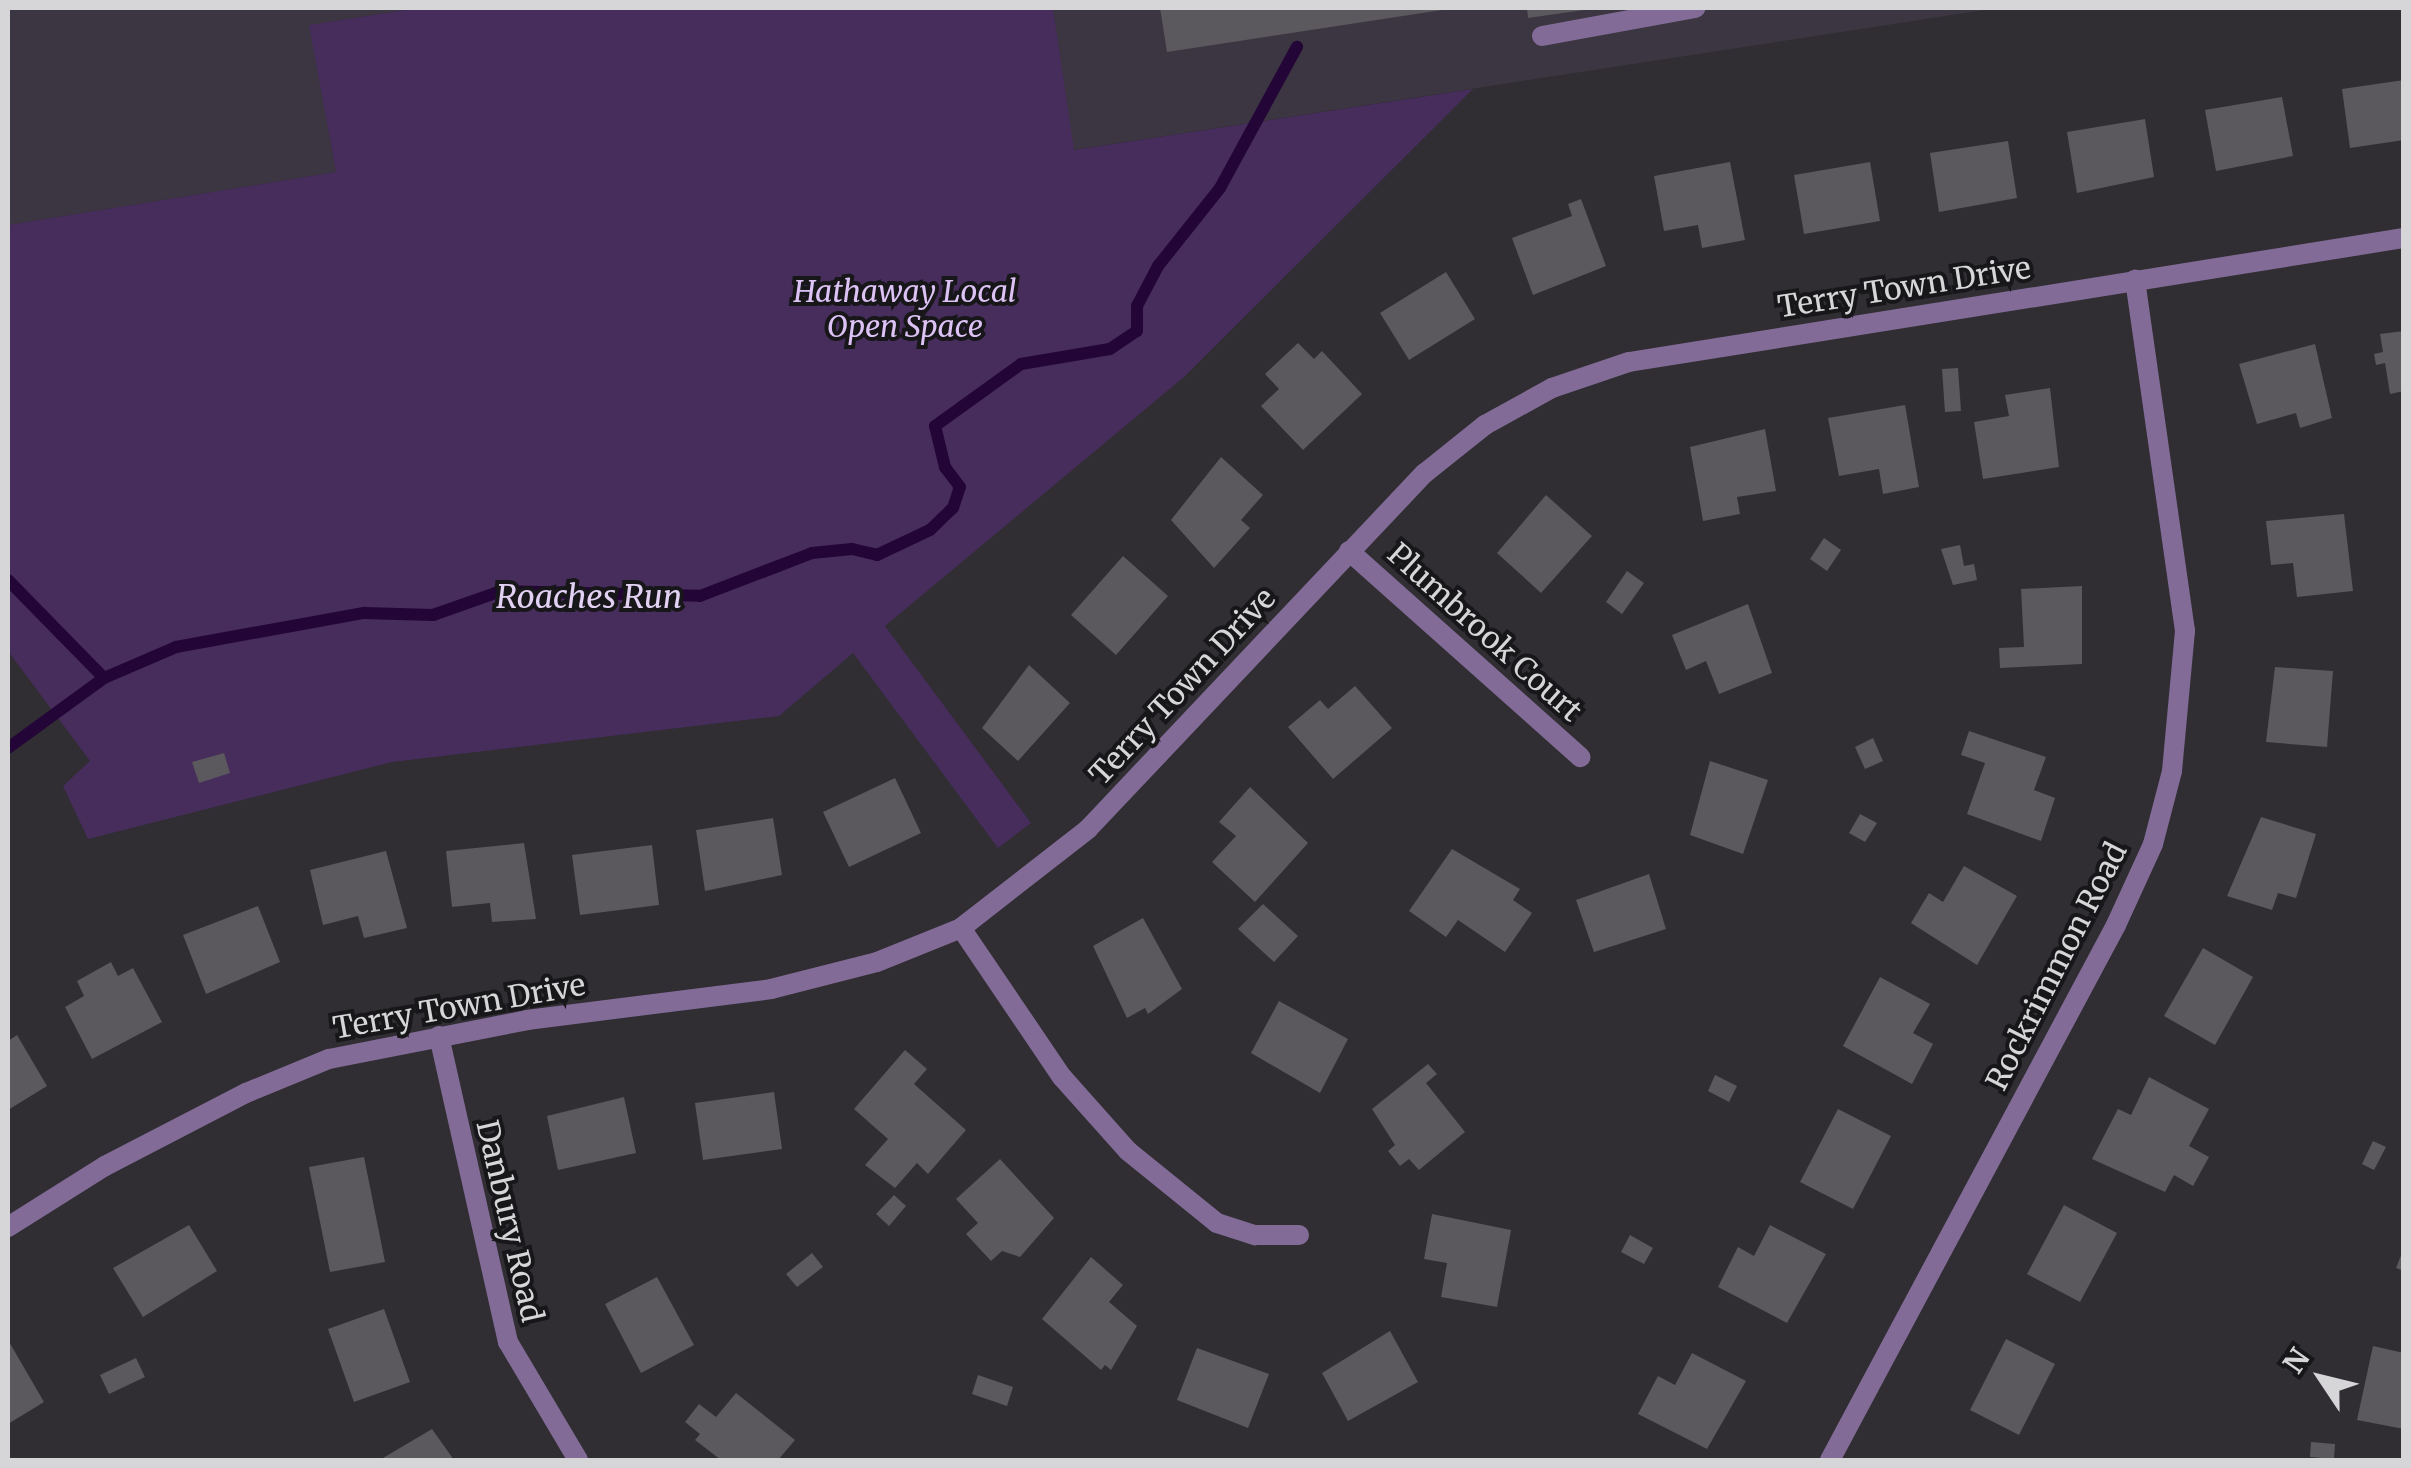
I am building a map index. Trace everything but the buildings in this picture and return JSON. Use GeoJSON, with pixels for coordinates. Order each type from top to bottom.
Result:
{"type":"FeatureCollection","features":[{"type":"Feature","properties":{"kind":"street"},"geometry":{"type":"LineString","coordinates":[[1542,36],[1695,8]]}},
{"type":"Feature","properties":{"kind":"street","name":"Terry Town Drive"},"geometry":{"type":"LineString","coordinates":[[8,1227],[104,1166],[246,1093],[329,1060],[439,1036],[771,989],[877,962],[961,928],[1088,829],[1349,551],[1440,461],[1485,425],[1552,388],[1630,362],[2404,238]]}},
{"type":"Feature","properties":{"kind":"street","name":"Rockrimmon Road"},"geometry":{"type":"LineString","coordinates":[[1830,1460],[2116,925],[2152,844],[2172,771],[2185,631],[2136,280]]}},
{"type":"Feature","properties":{"kind":"street","name":"Plumbrook Court"},"geometry":{"type":"LineString","coordinates":[[1349,551],[1580,757]]}},
{"type":"Feature","properties":{"kind":"street"},"geometry":{"type":"LineString","coordinates":[[961,928],[1062,1077],[1128,1151],[1217,1223],[1254,1235],[1299,1234]]}},
{"type":"Feature","properties":{"kind":"street","name":"Danbury Road"},"geometry":{"type":"LineString","coordinates":[[439,1036],[508,1342],[578,1460]]}},
{"type":"Feature","properties":{"kind":"shaded area"},"geometry":{"type":"Polygon","coordinates":[[[8,8],[418,8],[310,25],[336,172],[8,225],[8,8]]]}},
{"type":"Feature","properties":{"kind":"shaded area"},"geometry":{"type":"Polygon","coordinates":[[[1053,8],[1998,8],[1073,150],[1053,8]]]}},
{"type":"Feature","properties":{"kind":"green space","name":"Hathaway Local Open Space"},"geometry":{"type":"Polygon","coordinates":[[[418,8],[1053,8],[1074,150],[1473,89],[1184,377],[885,626],[1031,823],[998,848],[853,653],[779,716],[392,762],[88,839],[63,786],[90,761],[8,651],[8,225],[336,172],[309,25],[418,8]]]}},
{"type":"Feature","properties":{"kind":"waterway","name":"Roaches Run"},"geometry":{"type":"LineString","coordinates":[[8,748],[104,678],[176,647],[364,613],[433,615],[501,591],[700,596],[812,553],[852,549],[877,555],[930,530],[953,508],[960,487],[945,467],[935,426],[1021,364],[1110,349],[1137,331],[1137,306],[1158,266],[1220,188],[1297,47]]}},
{"type":"Feature","properties":{"kind":"waterway"},"geometry":{"type":"LineString","coordinates":[[8,580],[104,678]]}}]}
